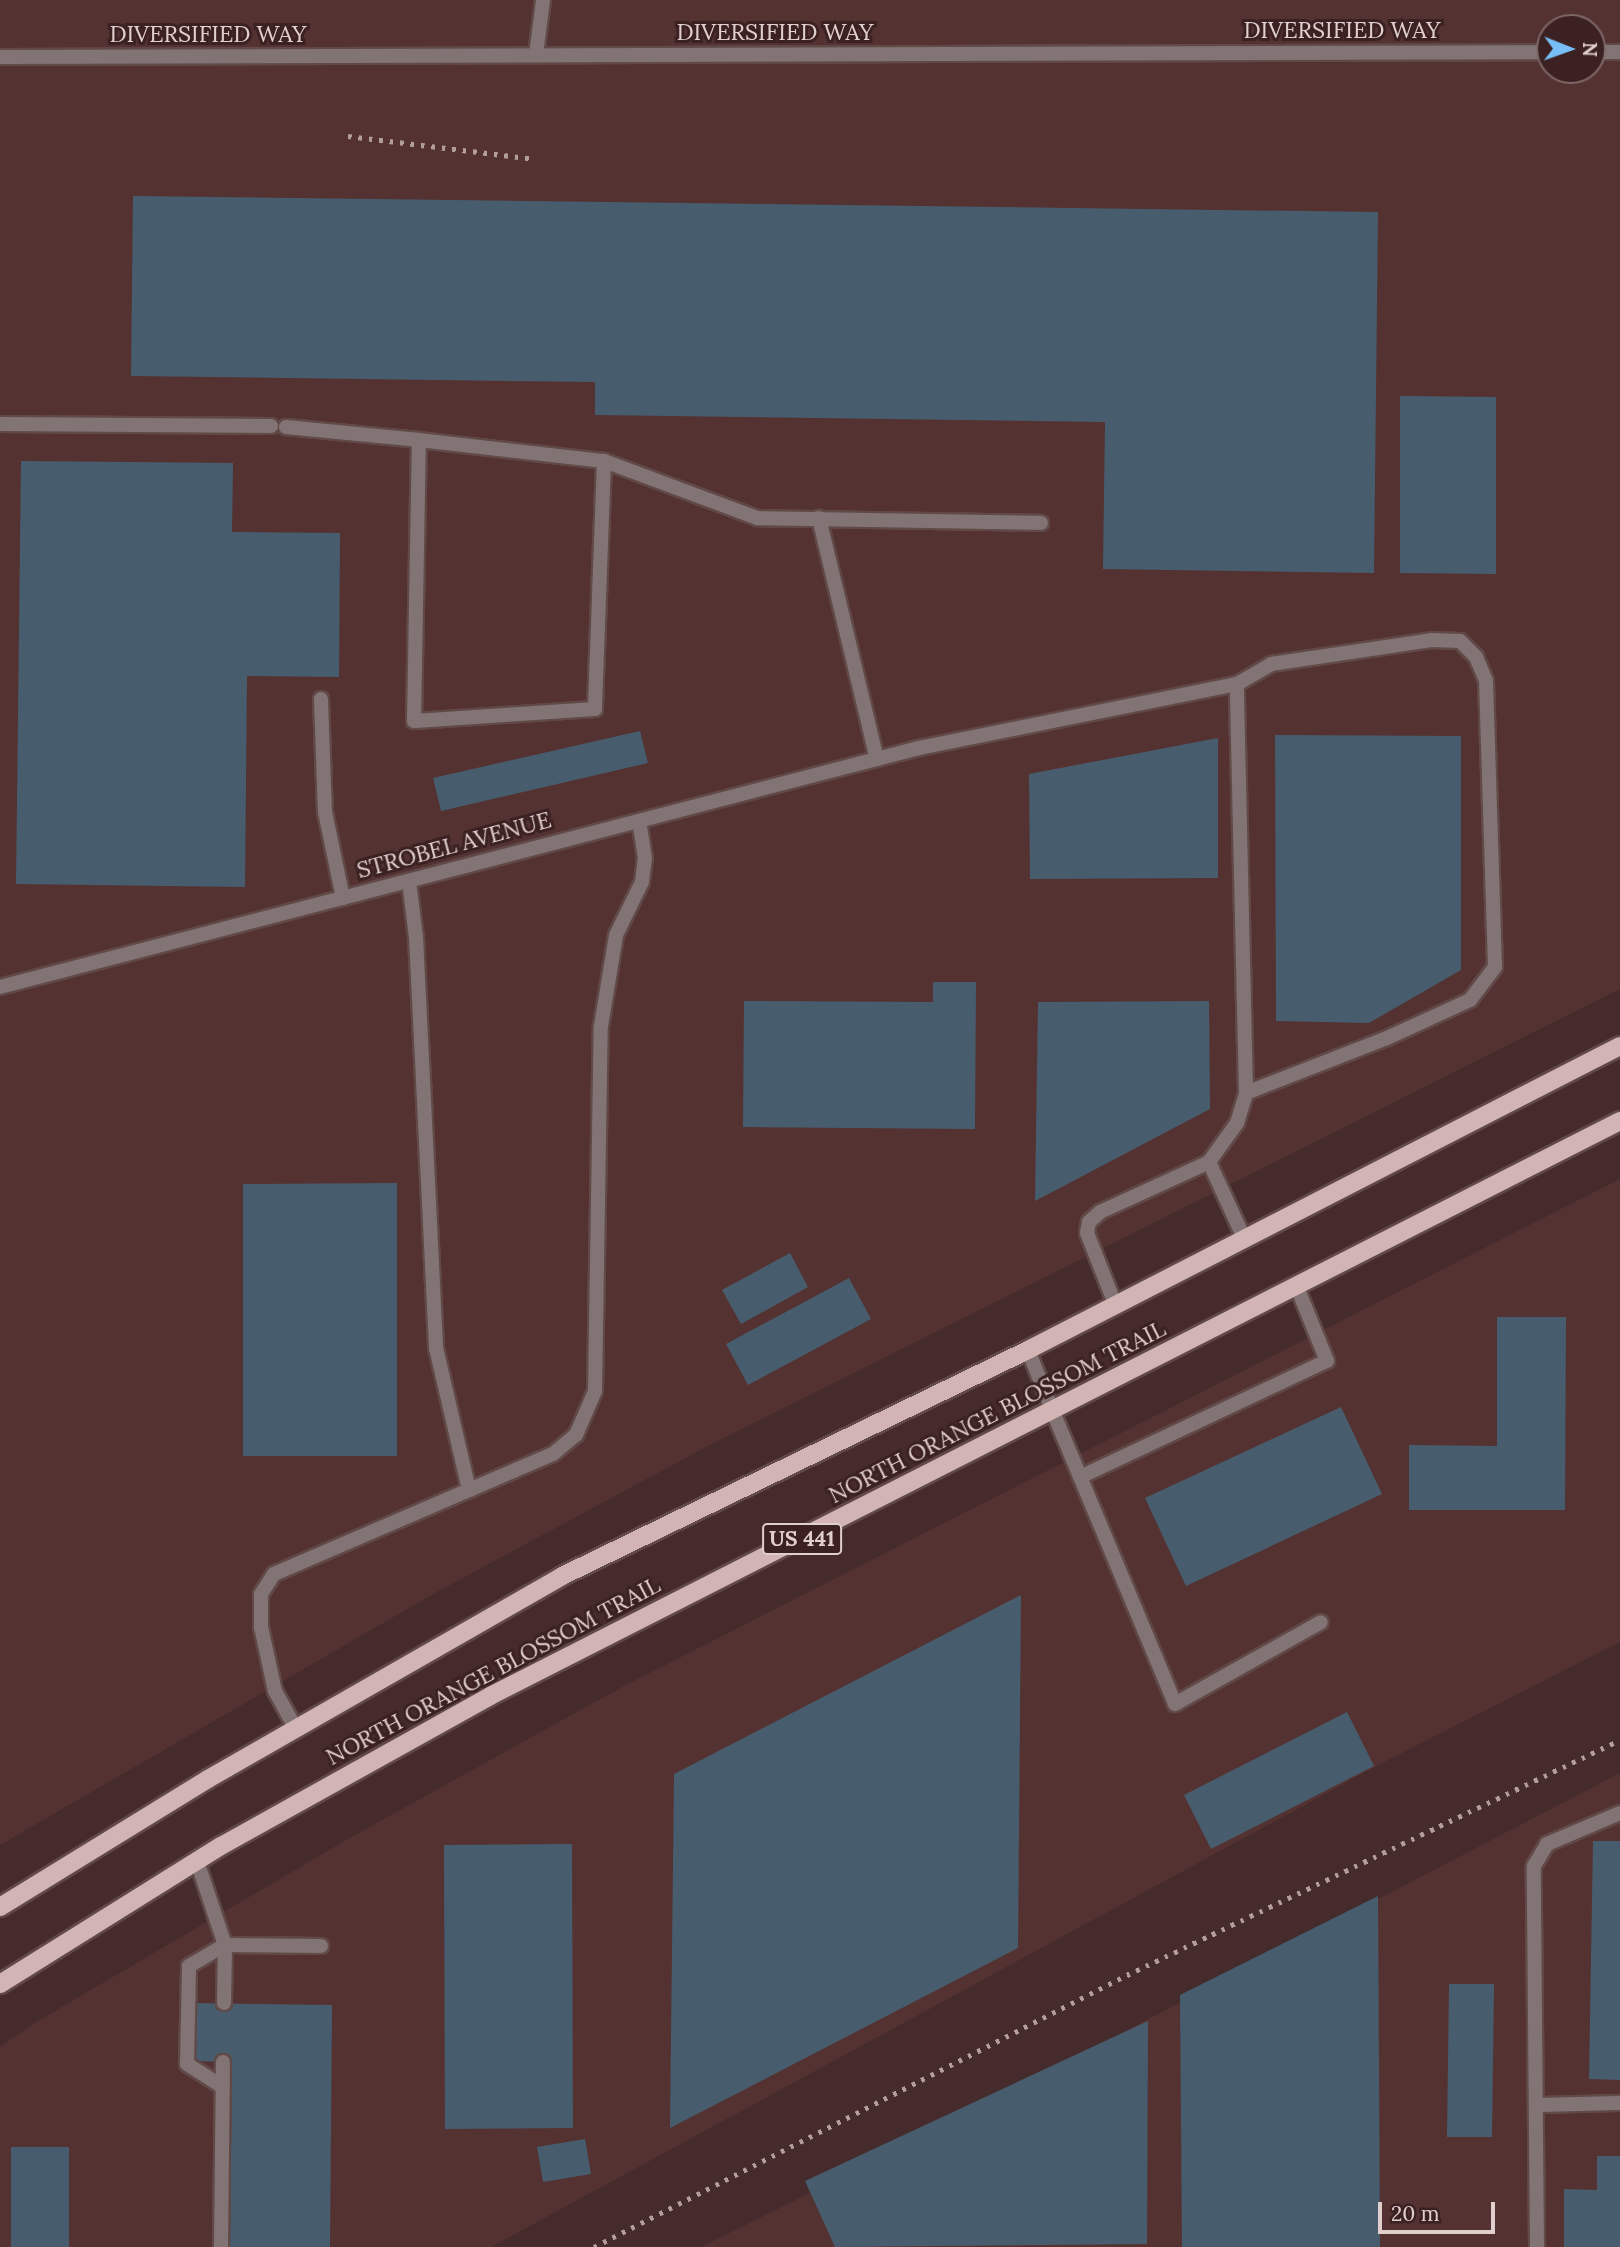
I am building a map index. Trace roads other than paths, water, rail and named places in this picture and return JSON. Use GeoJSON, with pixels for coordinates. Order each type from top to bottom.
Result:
{"type":"FeatureCollection","features":[{"type":"Feature","properties":{"kind":"main road","name":"NORTH ORANGE BLOSSOM TRAIL"},"geometry":{"type":"LineString","coordinates":[[0,1907],[208,1779],[562,1576],[1028,1350],[1620,1046]]}},
{"type":"Feature","properties":{"kind":"main road","name":"NORTH ORANGE BLOSSOM TRAIL"},"geometry":{"type":"LineString","coordinates":[[0,1984],[197,1861],[490,1696],[1053,1412],[1620,1121]]}},
{"type":"Feature","properties":{"kind":"street"},"geometry":{"type":"LineString","coordinates":[[537,55],[543,0]]}},
{"type":"Feature","properties":{"kind":"street","name":"DIVERSIFIED WAY"},"geometry":{"type":"LineString","coordinates":[[0,57],[1536,52]]}},
{"type":"Feature","properties":{"kind":"street"},"geometry":{"type":"LineString","coordinates":[[0,424],[271,426]]}},
{"type":"Feature","properties":{"kind":"street"},"geometry":{"type":"LineString","coordinates":[[286,427],[604,461],[757,518],[1041,523]]}},
{"type":"Feature","properties":{"kind":"street"},"geometry":{"type":"LineString","coordinates":[[419,440],[414,721],[595,709],[604,461]]}},
{"type":"Feature","properties":{"kind":"street"},"geometry":{"type":"LineString","coordinates":[[819,519],[877,759]]}},
{"type":"Feature","properties":{"kind":"street","name":"STROBEL AVENUE"},"geometry":{"type":"LineString","coordinates":[[0,987],[919,748],[1237,684],[1271,664],[1431,640],[1460,641],[1476,657],[1486,681],[1495,967],[1470,1000],[1387,1038],[1246,1093]]}},
{"type":"Feature","properties":{"kind":"street"},"geometry":{"type":"LineString","coordinates":[[1115,1304],[1087,1233],[1089,1222],[1100,1212],[1209,1162],[1237,1123],[1246,1093],[1237,684]]}},
{"type":"Feature","properties":{"kind":"street"},"geometry":{"type":"LineString","coordinates":[[321,699],[325,812],[343,898]]}},
{"type":"Feature","properties":{"kind":"street"},"geometry":{"type":"LineString","coordinates":[[296,1729],[275,1691],[261,1627],[261,1594],[274,1574],[554,1454],[576,1435],[595,1391],[601,1026],[616,935],[642,882],[645,858],[639,821]]}},
{"type":"Feature","properties":{"kind":"street"},"geometry":{"type":"LineString","coordinates":[[409,881],[416,937],[436,1348],[469,1490]]}},
{"type":"Feature","properties":{"kind":"street"},"geometry":{"type":"LineString","coordinates":[[1209,1162],[1244,1238]]}},
{"type":"Feature","properties":{"kind":"street"},"geometry":{"type":"LineString","coordinates":[[1080,1477],[1327,1361],[1297,1287]]}},
{"type":"Feature","properties":{"kind":"street"},"geometry":{"type":"LineString","coordinates":[[1028,1350],[1175,1704],[1321,1622]]}},
{"type":"Feature","properties":{"kind":"street"},"geometry":{"type":"LineString","coordinates":[[1537,2247],[1534,1866],[1547,1844],[1620,1813]]}},
{"type":"Feature","properties":{"kind":"street"},"geometry":{"type":"LineString","coordinates":[[197,1861],[225,1945],[224,2003]]}},
{"type":"Feature","properties":{"kind":"street"},"geometry":{"type":"LineString","coordinates":[[223,2087],[187,2064],[189,1966],[225,1945],[321,1946]]}},
{"type":"Feature","properties":{"kind":"street"},"geometry":{"type":"LineString","coordinates":[[221,2247],[223,2062]]}},
{"type":"Feature","properties":{"kind":"street"},"geometry":{"type":"LineString","coordinates":[[1537,2105],[1620,2103]]}},
{"type":"Feature","properties":{"kind":"railway"},"geometry":{"type":"LineString","coordinates":[[348,136],[534,159]]}},
{"type":"Feature","properties":{"kind":"railway"},"geometry":{"type":"LineString","coordinates":[[594,2247],[1127,1975],[1620,1740]]}}]}
